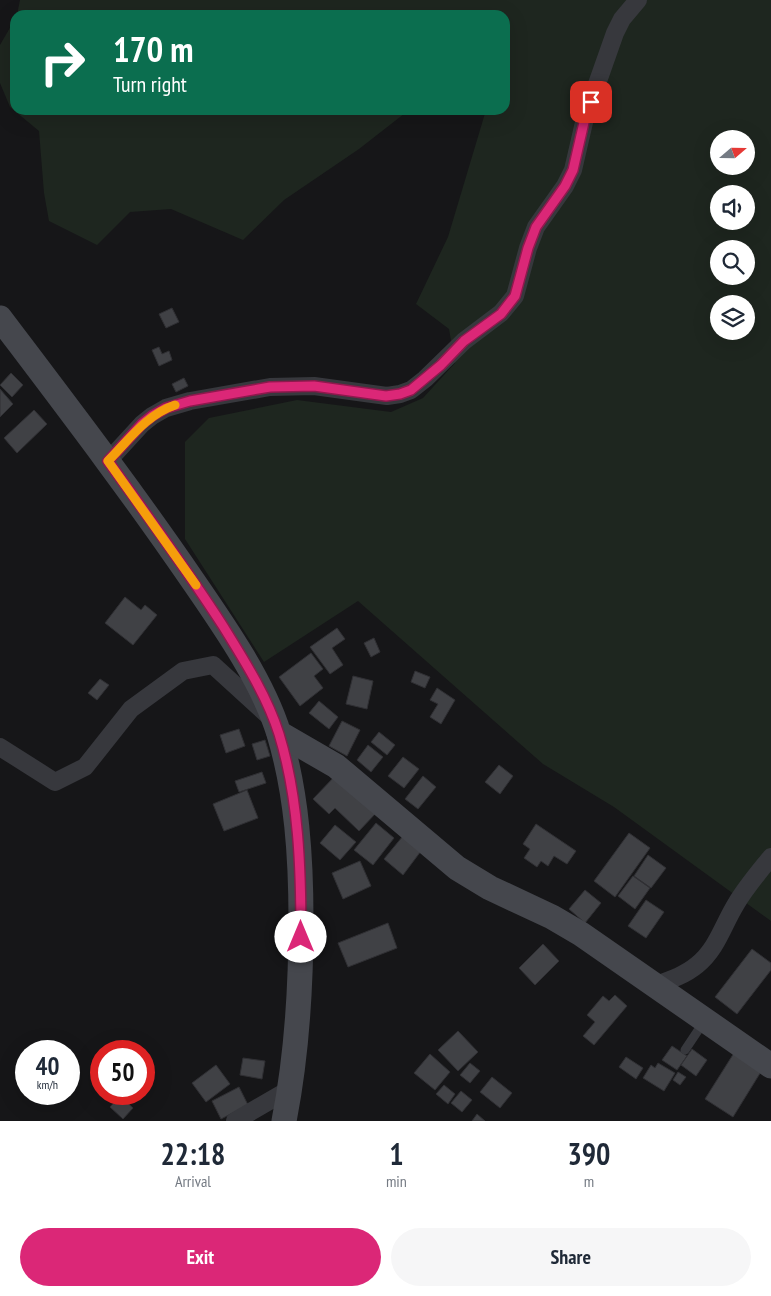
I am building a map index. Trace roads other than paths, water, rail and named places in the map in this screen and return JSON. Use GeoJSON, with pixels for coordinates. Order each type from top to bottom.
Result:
{"type":"FeatureCollection","features":[{"type":"Feature","properties":{"kind":"main road"},"geometry":{"type":"LineString","coordinates":[[0,318],[160,532],[232,641],[261,693],[277,728],[292,794],[301,888],[301,954],[298,1012],[290,1089],[284,1121]]}},
{"type":"Feature","properties":{"kind":"main road"},"geometry":{"type":"LineString","coordinates":[[277,728],[336,766],[457,868],[490,888],[564,924],[656,985],[771,1066]]}},
{"type":"Feature","properties":{"kind":"street"},"geometry":{"type":"LineString","coordinates":[[108,461],[142,424],[152,416],[166,408],[190,401],[270,387],[314,386],[386,396],[411,390],[464,341],[501,314],[515,296],[528,248],[536,227],[565,186],[573,170],[585,118],[615,33],[622,19],[638,0]]}},
{"type":"Feature","properties":{"kind":"street"},"geometry":{"type":"LineString","coordinates":[[0,747],[55,782],[85,768],[132,709],[139,703],[184,671],[213,664],[277,728]]}},
{"type":"Feature","properties":{"kind":"street"},"geometry":{"type":"LineString","coordinates":[[656,985],[688,972],[706,957],[716,944],[739,899],[771,857]]}},
{"type":"Feature","properties":{"kind":"street"},"geometry":{"type":"LineString","coordinates":[[235,1121],[290,1089]]}},
{"type":"Feature","properties":{"kind":"lane"},"geometry":{"type":"LineString","coordinates":[[684,1050],[705,1020]]}}]}
